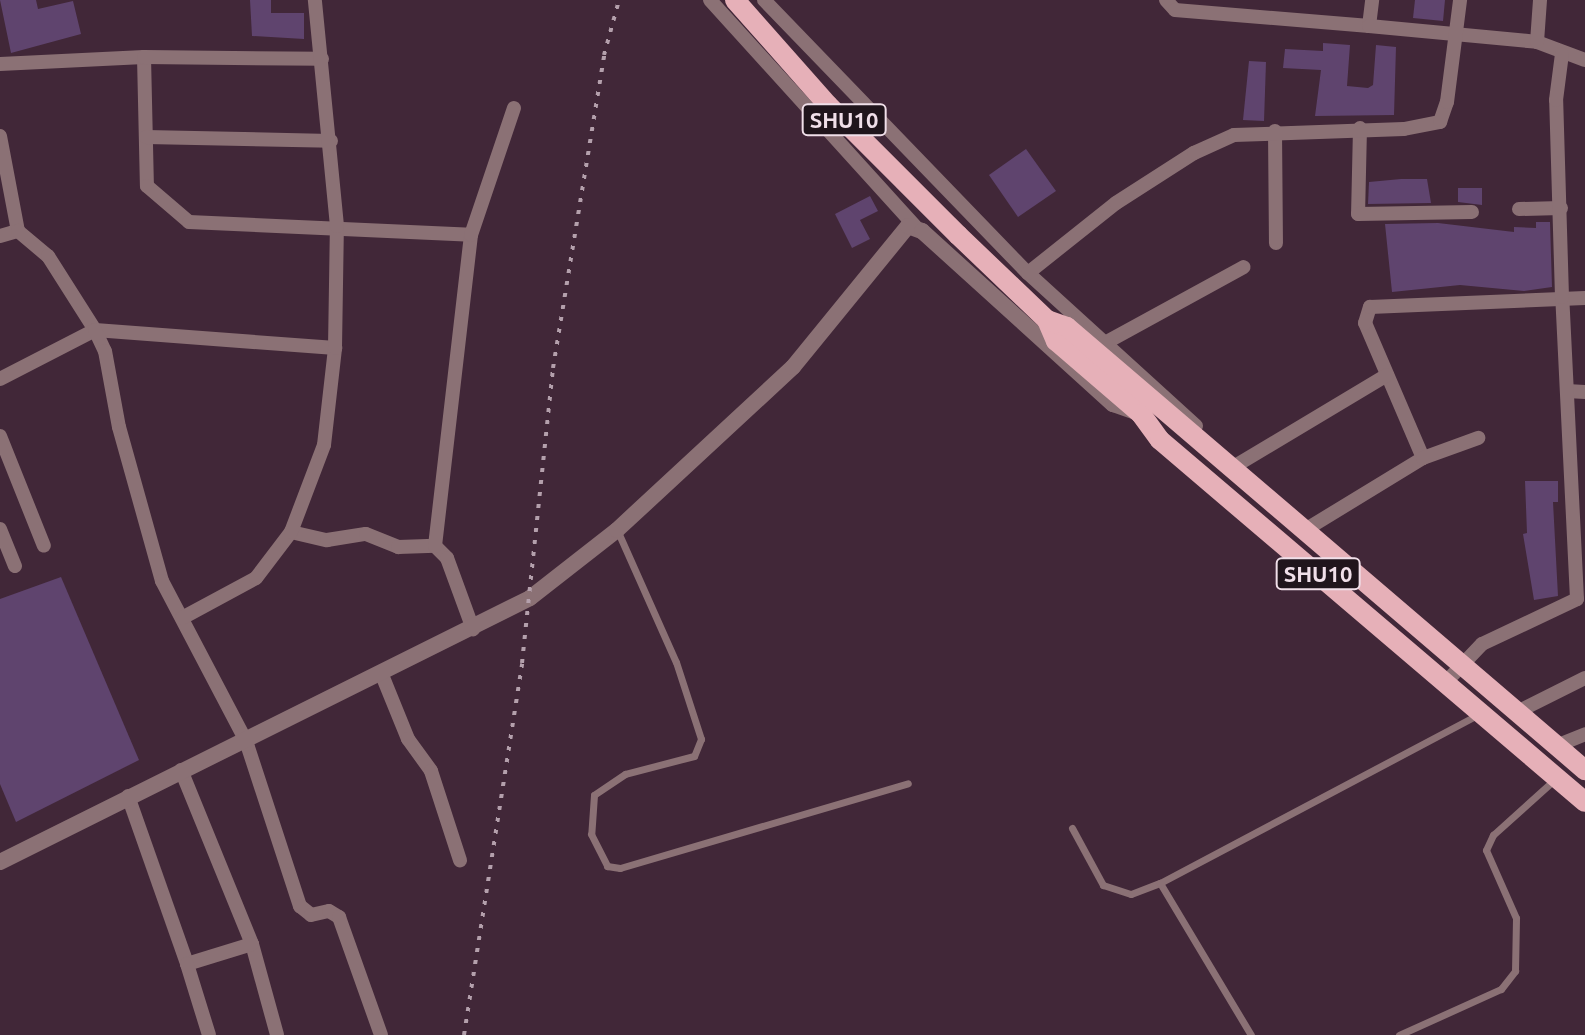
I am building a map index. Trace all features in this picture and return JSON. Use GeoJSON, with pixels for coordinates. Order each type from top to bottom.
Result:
{"type":"FeatureCollection","features":[{"type":"Feature","properties":{"kind":"main road","name":"SHU10"},"geometry":{"type":"LineString","coordinates":[[735,0],[828,105],[1047,320],[1056,341],[1141,414],[1160,440],[1585,802]]}},
{"type":"Feature","properties":{"kind":"main road","name":"SHU10"},"geometry":{"type":"LineString","coordinates":[[1047,320],[1067,327],[1585,770]]}},
{"type":"Feature","properties":{"kind":"street"},"geometry":{"type":"LineString","coordinates":[[182,618],[256,578],[291,532],[324,445],[335,348],[337,226],[315,0]]}},
{"type":"Feature","properties":{"kind":"street"},"geometry":{"type":"LineString","coordinates":[[710,0],[915,226],[1113,404],[1141,414]]}},
{"type":"Feature","properties":{"kind":"street"},"geometry":{"type":"LineString","coordinates":[[764,0],[1028,273],[1196,424],[1209,451]]}},
{"type":"Feature","properties":{"kind":"street"},"geometry":{"type":"LineString","coordinates":[[1166,0],[1175,10],[1537,42],[1562,54],[1585,60]]}},
{"type":"Feature","properties":{"kind":"street"},"geometry":{"type":"LineString","coordinates":[[1369,26],[1372,0]]}},
{"type":"Feature","properties":{"kind":"street"},"geometry":{"type":"LineString","coordinates":[[1028,273],[1116,203],[1194,153],[1234,135],[1275,131],[1404,129],[1440,122],[1460,0]]}},
{"type":"Feature","properties":{"kind":"street"},"geometry":{"type":"LineString","coordinates":[[1537,42],[1540,0]]}},
{"type":"Feature","properties":{"kind":"street"},"geometry":{"type":"LineString","coordinates":[[1444,684],[1482,644],[1581,597],[1562,297],[1556,100],[1562,54]]}},
{"type":"Feature","properties":{"kind":"street"},"geometry":{"type":"LineString","coordinates":[[0,64],[144,57],[322,59]]}},
{"type":"Feature","properties":{"kind":"street"},"geometry":{"type":"LineString","coordinates":[[144,57],[147,186],[189,222],[337,226],[471,235]]}},
{"type":"Feature","properties":{"kind":"street"},"geometry":{"type":"LineString","coordinates":[[822,124],[851,90]]}},
{"type":"Feature","properties":{"kind":"street"},"geometry":{"type":"LineString","coordinates":[[435,546],[471,235],[514,108]]}},
{"type":"Feature","properties":{"kind":"street"},"geometry":{"type":"LineString","coordinates":[[1360,128],[1358,214],[1472,212]]}},
{"type":"Feature","properties":{"kind":"street"},"geometry":{"type":"LineString","coordinates":[[1275,131],[1276,243]]}},
{"type":"Feature","properties":{"kind":"street"},"geometry":{"type":"LineString","coordinates":[[0,136],[18,231],[48,256],[105,351],[119,427],[162,581],[246,741],[300,906],[311,915],[329,911],[339,917],[381,1035]]}},
{"type":"Feature","properties":{"kind":"street"},"geometry":{"type":"LineString","coordinates":[[146,137],[331,141]]}},
{"type":"Feature","properties":{"kind":"street"},"geometry":{"type":"LineString","coordinates":[[1519,209],[1561,208]]}},
{"type":"Feature","properties":{"kind":"street"},"geometry":{"type":"LineString","coordinates":[[0,862],[181,770],[382,675],[530,598],[617,530],[793,367],[867,282],[898,235],[915,226]]}},
{"type":"Feature","properties":{"kind":"street"},"geometry":{"type":"LineString","coordinates":[[0,236],[18,231]]}},
{"type":"Feature","properties":{"kind":"street"},"geometry":{"type":"LineString","coordinates":[[1105,343],[1244,267]]}},
{"type":"Feature","properties":{"kind":"street"},"geometry":{"type":"LineString","coordinates":[[1423,458],[1365,323],[1370,307],[1585,298]]}},
{"type":"Feature","properties":{"kind":"street"},"geometry":{"type":"LineString","coordinates":[[0,379],[95,330],[335,348]]}},
{"type":"Feature","properties":{"kind":"street"},"geometry":{"type":"LineString","coordinates":[[1230,469],[1387,375]]}},
{"type":"Feature","properties":{"kind":"street"},"geometry":{"type":"LineString","coordinates":[[1567,391],[1585,392]]}},
{"type":"Feature","properties":{"kind":"street"},"geometry":{"type":"LineString","coordinates":[[0,436],[44,546]]}},
{"type":"Feature","properties":{"kind":"street"},"geometry":{"type":"LineString","coordinates":[[1305,530],[1423,458],[1478,438]]}},
{"type":"Feature","properties":{"kind":"street"},"geometry":{"type":"LineString","coordinates":[[0,529],[15,566]]}},
{"type":"Feature","properties":{"kind":"street"},"geometry":{"type":"LineString","coordinates":[[291,532],[327,540],[366,534],[398,547],[435,546],[447,558],[473,629]]}},
{"type":"Feature","properties":{"kind":"street"},"geometry":{"type":"LineString","coordinates":[[382,675],[408,739],[431,771],[460,860]]}},
{"type":"Feature","properties":{"kind":"street"},"geometry":{"type":"LineString","coordinates":[[1517,712],[1585,678]]}},
{"type":"Feature","properties":{"kind":"street"},"geometry":{"type":"LineString","coordinates":[[1556,746],[1585,734]]}},
{"type":"Feature","properties":{"kind":"street"},"geometry":{"type":"LineString","coordinates":[[181,770],[252,944],[277,1035]]}},
{"type":"Feature","properties":{"kind":"street"},"geometry":{"type":"LineString","coordinates":[[128,796],[209,1035]]}},
{"type":"Feature","properties":{"kind":"street"},"geometry":{"type":"LineString","coordinates":[[187,964],[252,944]]}},
{"type":"Feature","properties":{"kind":"lane"},"geometry":{"type":"LineString","coordinates":[[617,530],[676,662],[701,739],[694,756],[625,774],[594,795],[591,834],[595,851],[607,866],[620,868],[908,783]]}},
{"type":"Feature","properties":{"kind":"lane"},"geometry":{"type":"LineString","coordinates":[[1072,828],[1103,885],[1131,894],[1160,883],[1479,714]]}},
{"type":"Feature","properties":{"kind":"lane"},"geometry":{"type":"LineString","coordinates":[[1399,1035],[1501,989],[1515,971],[1516,918],[1486,850],[1493,835],[1556,778]]}},
{"type":"Feature","properties":{"kind":"lane"},"geometry":{"type":"LineString","coordinates":[[1160,883],[1251,1035]]}},
{"type":"Feature","properties":{"kind":"building"},"geometry":{"type":"Polygon","coordinates":[[[0,0],[36,0],[38,9],[73,1],[81,34],[11,53],[0,0]]]}},
{"type":"Feature","properties":{"kind":"building"},"geometry":{"type":"Polygon","coordinates":[[[250,0],[271,0],[271,13],[304,13],[304,39],[252,36],[250,0]]]}},
{"type":"Feature","properties":{"kind":"building"},"geometry":{"type":"Polygon","coordinates":[[[1415,0],[1445,0],[1443,21],[1413,18],[1415,0]]]}},
{"type":"Feature","properties":{"kind":"building"},"geometry":{"type":"Polygon","coordinates":[[[1323,43],[1350,45],[1347,86],[1368,88],[1373,85],[1376,45],[1396,47],[1394,115],[1315,116],[1321,70],[1283,68],[1285,49],[1323,51],[1323,43]]]}},
{"type":"Feature","properties":{"kind":"building"},"geometry":{"type":"Polygon","coordinates":[[[1249,61],[1266,62],[1264,121],[1243,120],[1249,61]]]}},
{"type":"Feature","properties":{"kind":"building"},"geometry":{"type":"Polygon","coordinates":[[[1026,149],[1056,191],[1018,217],[989,175],[1026,149]]]}},
{"type":"Feature","properties":{"kind":"building"},"geometry":{"type":"Polygon","coordinates":[[[1427,179],[1431,203],[1368,204],[1369,182],[1427,179]]]}},
{"type":"Feature","properties":{"kind":"building"},"geometry":{"type":"Polygon","coordinates":[[[1458,188],[1482,188],[1482,205],[1458,202],[1458,188]]]}},
{"type":"Feature","properties":{"kind":"building"},"geometry":{"type":"Polygon","coordinates":[[[870,196],[878,211],[860,220],[870,239],[852,248],[835,214],[870,196]]]}},
{"type":"Feature","properties":{"kind":"building"},"geometry":{"type":"Polygon","coordinates":[[[1536,222],[1550,222],[1552,287],[1524,291],[1460,285],[1392,292],[1385,224],[1438,223],[1514,232],[1514,227],[1536,228],[1536,222]]]}},
{"type":"Feature","properties":{"kind":"building"},"geometry":{"type":"Polygon","coordinates":[[[1525,481],[1558,481],[1558,502],[1553,502],[1558,596],[1534,600],[1523,534],[1527,533],[1525,481]]]}},
{"type":"Feature","properties":{"kind":"building"},"geometry":{"type":"Polygon","coordinates":[[[61,577],[139,760],[16,822],[0,784],[0,599],[61,577]]]}},
{"type":"Feature","properties":{"kind":"railway"},"geometry":{"type":"LineString","coordinates":[[464,1035],[522,663],[553,368],[604,55],[619,0]]}}]}
